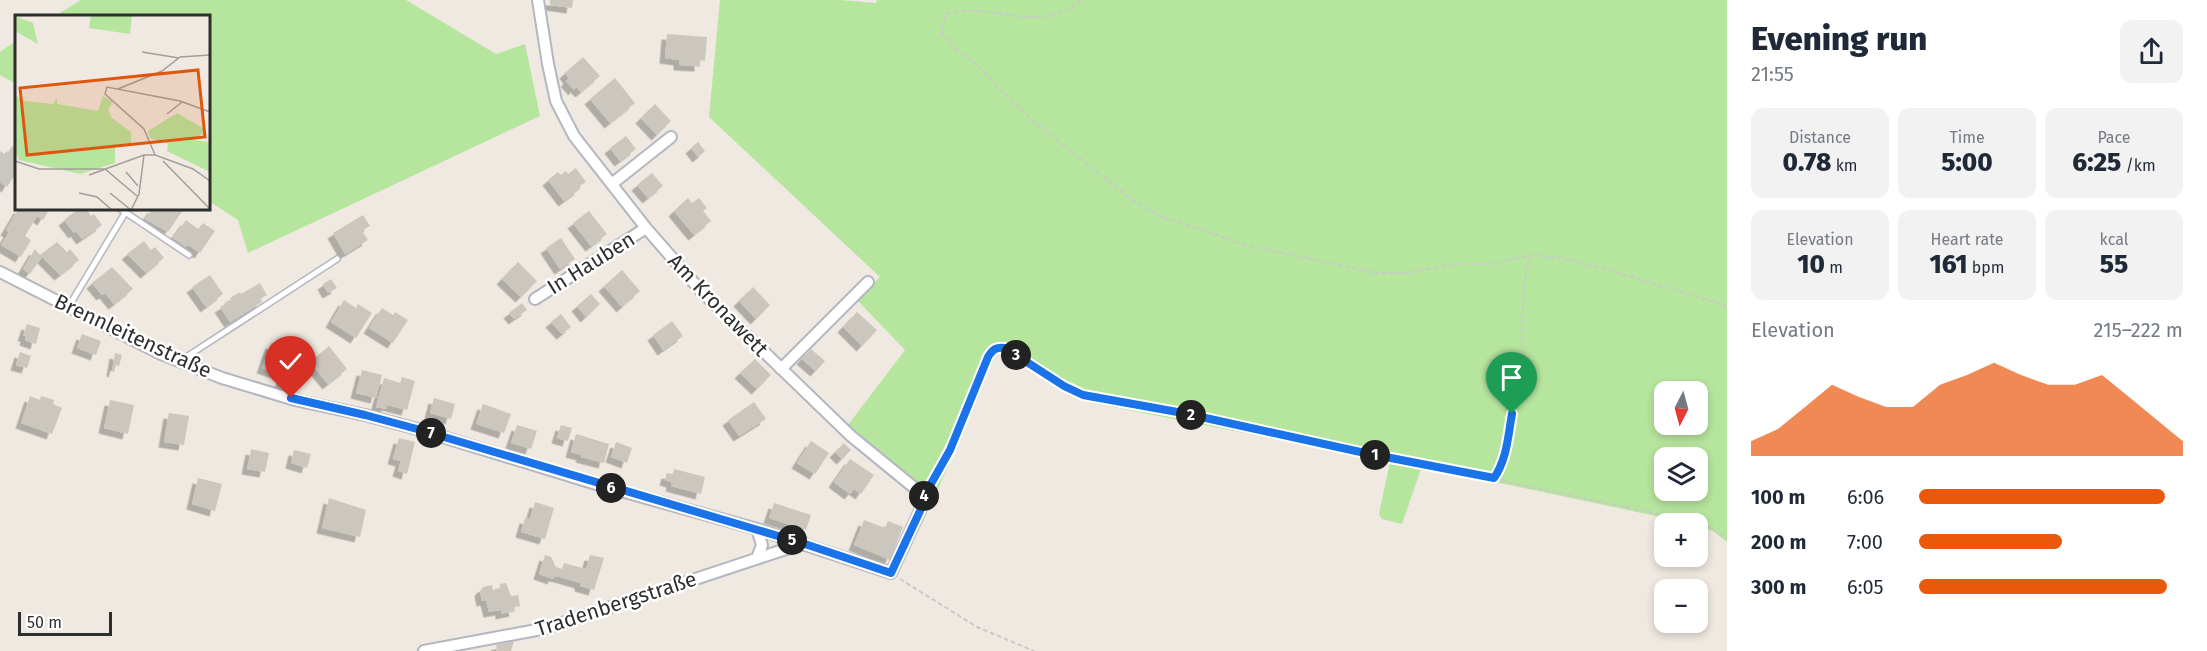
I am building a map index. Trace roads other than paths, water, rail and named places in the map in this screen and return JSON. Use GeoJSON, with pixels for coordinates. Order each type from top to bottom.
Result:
{"type":"FeatureCollection","features":[{"type":"Feature","properties":{"kind":"street","name":"Am Kronawett"},"geometry":{"type":"LineString","coordinates":[[538,0],[556,101],[574,136],[646,228],[701,291],[851,436],[917,490],[923,498],[920,511],[891,573]]}},
{"type":"Feature","properties":{"kind":"street"},"geometry":{"type":"LineString","coordinates":[[613,183],[671,137]]}},
{"type":"Feature","properties":{"kind":"street","name":"In Hauben"},"geometry":{"type":"LineString","coordinates":[[535,299],[646,228]]}},
{"type":"Feature","properties":{"kind":"street","name":"Brennleitenstraße"},"geometry":{"type":"LineString","coordinates":[[0,272],[178,362],[252,388],[417,429],[607,487],[757,529],[891,573]]}},
{"type":"Feature","properties":{"kind":"street"},"geometry":{"type":"LineString","coordinates":[[781,369],[868,282]]}},
{"type":"Feature","properties":{"kind":"street"},"geometry":{"type":"LineString","coordinates":[[757,529],[762,545],[757,558]]}},
{"type":"Feature","properties":{"kind":"street","name":"Tradenbergstraße"},"geometry":{"type":"LineString","coordinates":[[424,651],[547,628],[805,544]]}},
{"type":"Feature","properties":{"kind":"lane"},"geometry":{"type":"LineString","coordinates":[[121,210],[189,255]]}},
{"type":"Feature","properties":{"kind":"lane"},"geometry":{"type":"LineString","coordinates":[[69,306],[125,213]]}},
{"type":"Feature","properties":{"kind":"lane"},"geometry":{"type":"LineString","coordinates":[[178,362],[337,259]]}}]}
